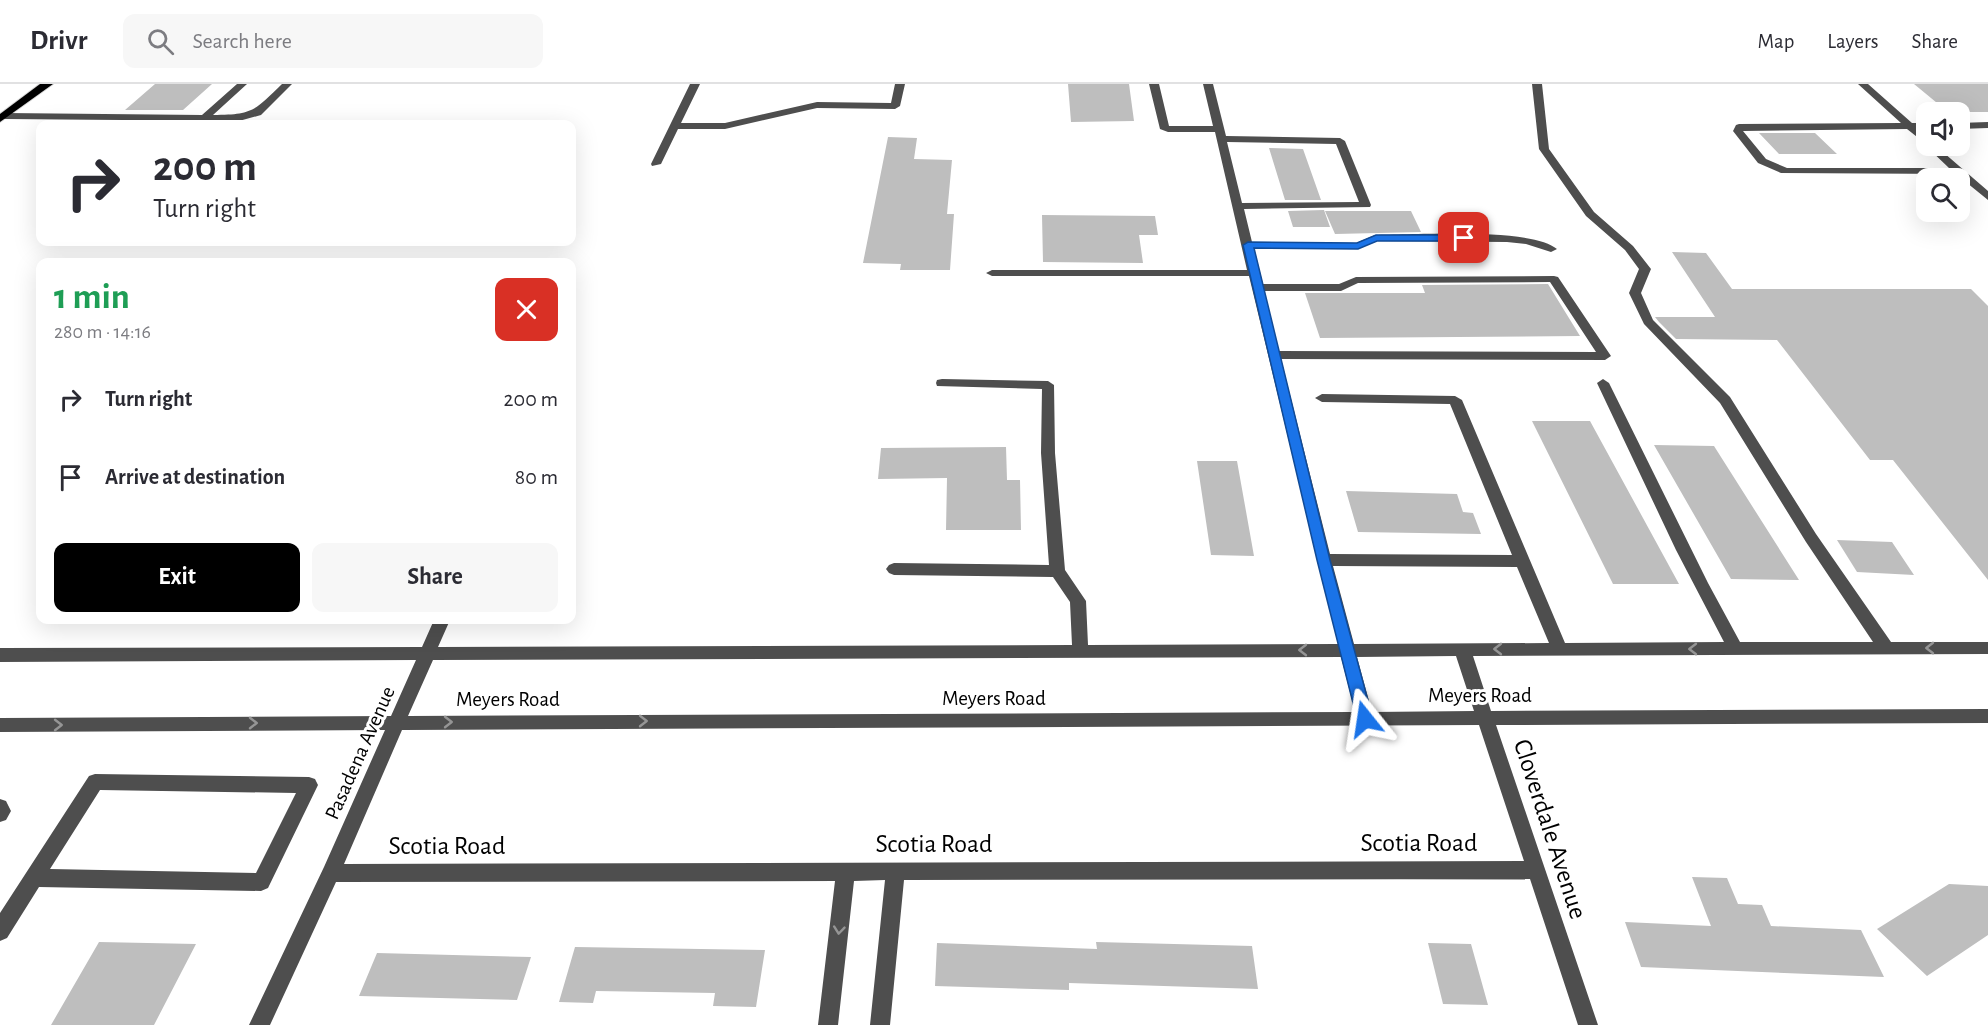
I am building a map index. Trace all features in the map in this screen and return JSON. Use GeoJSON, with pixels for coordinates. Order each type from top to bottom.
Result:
{"type":"FeatureCollection","features":[{"type":"Feature","properties":{"kind":"highway"},"geometry":{"type":"LineString","coordinates":[[2,118],[47,84]]}},
{"type":"Feature","properties":{"kind":"street"},"geometry":{"type":"LineString","coordinates":[[204,118],[242,84]]}},
{"type":"Feature","properties":{"kind":"street"},"geometry":{"type":"LineString","coordinates":[[2,118],[239,118],[258,113],[287,84]]}},
{"type":"Feature","properties":{"kind":"street"},"geometry":{"type":"LineString","coordinates":[[656,164],[695,84]]}},
{"type":"Feature","properties":{"kind":"street"},"geometry":{"type":"LineString","coordinates":[[674,126],[725,126],[818,105],[895,106],[900,84]]}},
{"type":"Feature","properties":{"kind":"street"},"geometry":{"type":"LineString","coordinates":[[1154,84],[1163,127],[1168,129],[1340,141],[1366,205],[1238,206]]}},
{"type":"Feature","properties":{"kind":"street"},"geometry":{"type":"LineString","coordinates":[[1208,84],[1365,719]]}},
{"type":"Feature","properties":{"kind":"street"},"geometry":{"type":"LineString","coordinates":[[1537,84],[1544,149],[1590,214],[1629,248],[1645,269],[1635,293],[1648,321],[1725,400],[1811,538],[1886,648]]}},
{"type":"Feature","properties":{"kind":"street"},"geometry":{"type":"LineString","coordinates":[[1863,84],[1916,132]]}},
{"type":"Feature","properties":{"kind":"street"},"geometry":{"type":"LineString","coordinates":[[1916,126],[1766,125],[1739,126],[1738,131],[1762,161],[1785,171],[1916,171]]}},
{"type":"Feature","properties":{"kind":"street"},"geometry":{"type":"LineString","coordinates":[[1970,126],[1988,125]]}},
{"type":"Feature","properties":{"kind":"street"},"geometry":{"type":"LineString","coordinates":[[1942,156],[1956,168]]}},
{"type":"Feature","properties":{"kind":"street"},"geometry":{"type":"LineString","coordinates":[[1970,181],[1988,197]]}},
{"type":"Feature","properties":{"kind":"street"},"geometry":{"type":"LineString","coordinates":[[1248,245],[1358,246],[1376,238],[1506,238],[1528,241],[1551,249]]}},
{"type":"Feature","properties":{"kind":"street"},"geometry":{"type":"LineString","coordinates":[[992,273],[1255,273]]}},
{"type":"Feature","properties":{"kind":"street"},"geometry":{"type":"LineString","coordinates":[[1258,288],[1341,287],[1356,280],[1554,279],[1605,356],[1274,355]]}},
{"type":"Feature","properties":{"kind":"street"},"geometry":{"type":"LineString","coordinates":[[942,383],[1048,385],[1048,453],[1057,571],[1078,601],[1080,651]]}},
{"type":"Feature","properties":{"kind":"street"},"geometry":{"type":"LineString","coordinates":[[1603,384],[1641,457],[1670,526],[1735,648]]}},
{"type":"Feature","properties":{"kind":"street"},"geometry":{"type":"LineString","coordinates":[[1322,398],[1455,400],[1560,649]]}},
{"type":"Feature","properties":{"kind":"street"},"geometry":{"type":"LineString","coordinates":[[1324,560],[1522,561]]}},
{"type":"Feature","properties":{"kind":"street"},"geometry":{"type":"LineString","coordinates":[[894,569],[1057,571]]}},
{"type":"Feature","properties":{"kind":"street","name":"Pasadena Avenue"},"geometry":{"type":"LineString","coordinates":[[259,1025],[331,873],[440,624]]}},
{"type":"Feature","properties":{"kind":"street"},"geometry":{"type":"LineString","coordinates":[[0,655],[1988,648]]}},
{"type":"Feature","properties":{"kind":"street","name":"Cloverdale Avenue"},"geometry":{"type":"LineString","coordinates":[[1462,649],[1588,1025]]}},
{"type":"Feature","properties":{"kind":"street","name":"Meyers Road"},"geometry":{"type":"LineString","coordinates":[[5,725],[1988,716]]}},
{"type":"Feature","properties":{"kind":"street"},"geometry":{"type":"LineString","coordinates":[[0,740],[5,725]]}},
{"type":"Feature","properties":{"kind":"street"},"geometry":{"type":"LineString","coordinates":[[0,931],[95,782],[309,785],[261,882],[34,878]]}},
{"type":"Feature","properties":{"kind":"street"},"geometry":{"type":"LineString","coordinates":[[0,807],[2,811],[0,814]]}},
{"type":"Feature","properties":{"kind":"street","name":"Scotia Road"},"geometry":{"type":"LineString","coordinates":[[331,873],[1536,870]]}},
{"type":"Feature","properties":{"kind":"street"},"geometry":{"type":"LineString","coordinates":[[828,1025],[846,872]]}},
{"type":"Feature","properties":{"kind":"street"},"geometry":{"type":"LineString","coordinates":[[880,1025],[895,872]]}},
{"type":"Feature","properties":{"kind":"building"},"geometry":{"type":"Polygon","coordinates":[[[155,84],[212,84],[183,110],[125,110],[155,84]]]}},
{"type":"Feature","properties":{"kind":"building"},"geometry":{"type":"Polygon","coordinates":[[[1068,84],[1129,84],[1134,121],[1071,122],[1068,84]]]}},
{"type":"Feature","properties":{"kind":"building"},"geometry":{"type":"Polygon","coordinates":[[[1914,84],[1988,84],[1988,112],[1970,112],[1970,102],[1936,102],[1914,84]]]}},
{"type":"Feature","properties":{"kind":"building"},"geometry":{"type":"Polygon","coordinates":[[[1759,133],[1815,133],[1837,154],[1779,154],[1759,133]]]}},
{"type":"Feature","properties":{"kind":"building"},"geometry":{"type":"Polygon","coordinates":[[[888,137],[917,138],[914,159],[952,160],[947,214],[954,214],[950,270],[900,270],[901,264],[863,263],[888,137]]]}},
{"type":"Feature","properties":{"kind":"building"},"geometry":{"type":"Polygon","coordinates":[[[1269,148],[1303,149],[1321,200],[1285,200],[1269,148]]]}},
{"type":"Feature","properties":{"kind":"building"},"geometry":{"type":"Polygon","coordinates":[[[1324,210],[1330,227],[1293,227],[1288,211],[1324,210]]]}},
{"type":"Feature","properties":{"kind":"building"},"geometry":{"type":"Polygon","coordinates":[[[1325,211],[1411,211],[1421,232],[1335,234],[1325,211]]]}},
{"type":"Feature","properties":{"kind":"building"},"geometry":{"type":"Polygon","coordinates":[[[1042,215],[1155,216],[1158,235],[1139,235],[1143,263],[1043,262],[1042,215]]]}},
{"type":"Feature","properties":{"kind":"building"},"geometry":{"type":"Polygon","coordinates":[[[1672,252],[1706,253],[1732,289],[1971,289],[1988,306],[1988,580],[1893,460],[1870,460],[1777,340],[1676,339],[1659,322],[1655,317],[1715,317],[1672,252]]]}},
{"type":"Feature","properties":{"kind":"building"},"geometry":{"type":"Polygon","coordinates":[[[1548,284],[1580,336],[1320,338],[1305,293],[1425,293],[1422,285],[1548,284]]]}},
{"type":"Feature","properties":{"kind":"building"},"geometry":{"type":"Polygon","coordinates":[[[1532,421],[1590,421],[1679,584],[1613,584],[1532,421]]]}},
{"type":"Feature","properties":{"kind":"building"},"geometry":{"type":"Polygon","coordinates":[[[1654,445],[1714,446],[1799,580],[1731,579],[1654,445]]]}},
{"type":"Feature","properties":{"kind":"building"},"geometry":{"type":"Polygon","coordinates":[[[1006,447],[1007,480],[1020,480],[1021,530],[946,530],[947,478],[878,479],[881,448],[1006,447]]]}},
{"type":"Feature","properties":{"kind":"building"},"geometry":{"type":"Polygon","coordinates":[[[1197,461],[1237,461],[1254,556],[1211,555],[1197,461]]]}},
{"type":"Feature","properties":{"kind":"building"},"geometry":{"type":"Polygon","coordinates":[[[1346,491],[1457,494],[1463,512],[1473,513],[1481,534],[1358,532],[1346,491]]]}},
{"type":"Feature","properties":{"kind":"building"},"geometry":{"type":"Polygon","coordinates":[[[1837,540],[1892,542],[1914,575],[1857,572],[1837,540]]]}},
{"type":"Feature","properties":{"kind":"building"},"geometry":{"type":"Polygon","coordinates":[[[1692,877],[1727,878],[1738,904],[1762,905],[1771,926],[1861,930],[1884,977],[1641,967],[1625,922],[1711,926],[1692,877]]]}},
{"type":"Feature","properties":{"kind":"building"},"geometry":{"type":"Polygon","coordinates":[[[1949,884],[1988,886],[1988,935],[1927,976],[1877,929],[1949,884]]]}},
{"type":"Feature","properties":{"kind":"building"},"geometry":{"type":"Polygon","coordinates":[[[99,942],[196,944],[154,1025],[51,1025],[99,942]]]}},
{"type":"Feature","properties":{"kind":"building"},"geometry":{"type":"Polygon","coordinates":[[[1096,942],[1252,946],[1258,989],[1069,983],[1069,990],[935,986],[937,943],[1097,949],[1096,942]]]}},
{"type":"Feature","properties":{"kind":"building"},"geometry":{"type":"Polygon","coordinates":[[[1428,943],[1471,944],[1488,1005],[1443,1004],[1428,943]]]}},
{"type":"Feature","properties":{"kind":"building"},"geometry":{"type":"Polygon","coordinates":[[[575,947],[765,950],[756,1007],[713,1006],[715,993],[596,991],[593,1003],[559,1002],[575,947]]]}},
{"type":"Feature","properties":{"kind":"building"},"geometry":{"type":"Polygon","coordinates":[[[377,953],[531,957],[517,1000],[359,996],[377,953]]]}},
{"type":"Feature","properties":{"kind":"route"},"geometry":{"type":"LineString","coordinates":[[1365,719],[1248,245],[1358,246],[1376,238],[1464,238]]}}]}
